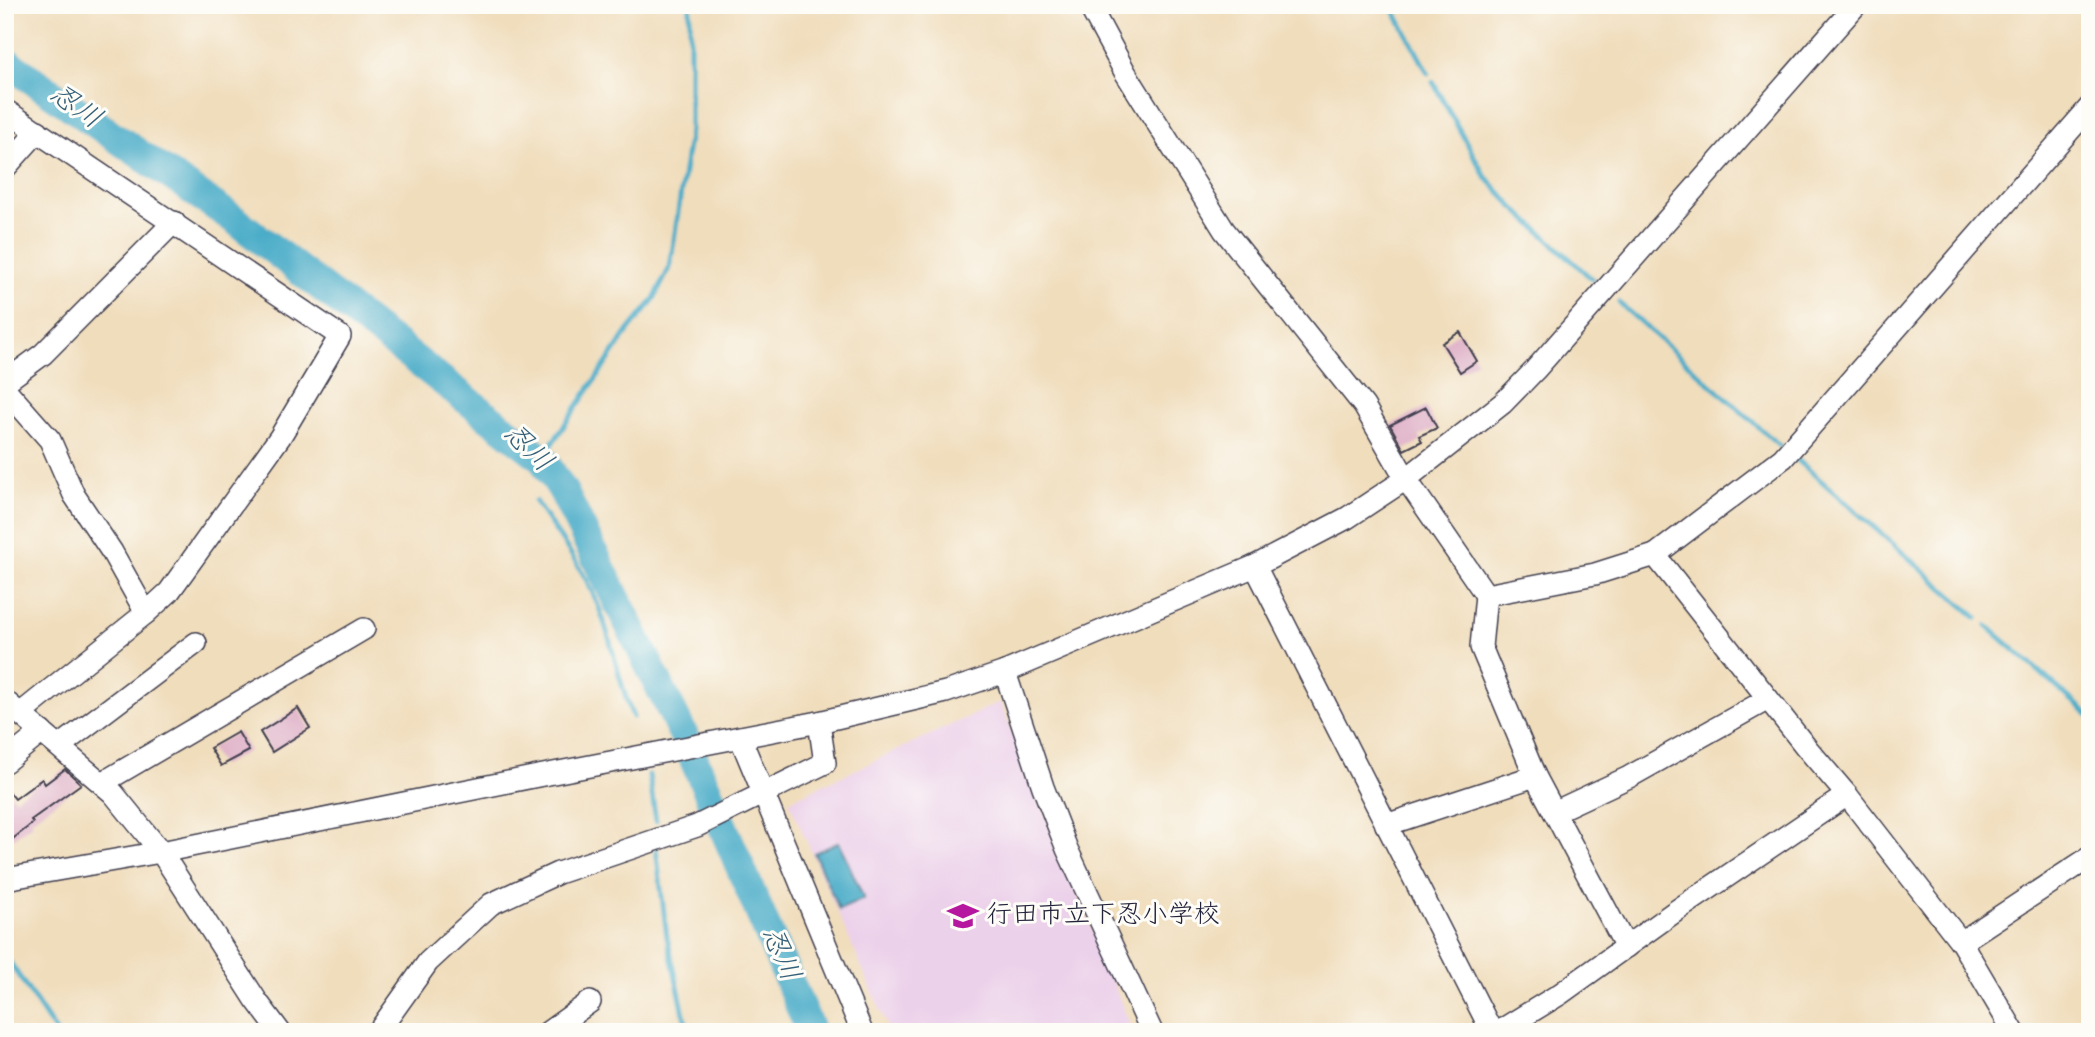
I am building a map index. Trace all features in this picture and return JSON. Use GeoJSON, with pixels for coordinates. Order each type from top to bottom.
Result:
{"type":"FeatureCollection","features":[{"type":"Feature","properties":{"kind":"street"},"geometry":{"type":"LineString","coordinates":[[1089,5],[1125,72],[1224,230],[1364,406],[1406,479],[1486,595],[1481,647],[1535,776],[1626,947]]}},
{"type":"Feature","properties":{"kind":"street"},"geometry":{"type":"LineString","coordinates":[[5,879],[161,852],[649,756],[819,722],[946,692],[1005,672],[1255,566],[1347,518],[1406,479],[1503,403],[1856,5]]}},
{"type":"Feature","properties":{"kind":"street"},"geometry":{"type":"LineString","coordinates":[[1486,595],[1595,574],[1655,555],[1783,458],[2090,107]]}},
{"type":"Feature","properties":{"kind":"street"},"geometry":{"type":"LineString","coordinates":[[5,110],[340,336],[280,437],[169,592],[146,613],[13,708],[102,783],[161,852],[256,1000],[280,1032]]}},
{"type":"Feature","properties":{"kind":"street"},"geometry":{"type":"LineString","coordinates":[[5,168],[38,131]]}},
{"type":"Feature","properties":{"kind":"street"},"geometry":{"type":"LineString","coordinates":[[5,382],[43,354],[174,222]]}},
{"type":"Feature","properties":{"kind":"street"},"geometry":{"type":"LineString","coordinates":[[5,389],[50,440],[74,495],[112,552],[146,613]]}},
{"type":"Feature","properties":{"kind":"street"},"geometry":{"type":"LineString","coordinates":[[1655,555],[1961,942],[2013,1032]]}},
{"type":"Feature","properties":{"kind":"street"},"geometry":{"type":"LineString","coordinates":[[1255,566],[1492,1032]]}},
{"type":"Feature","properties":{"kind":"street"},"geometry":{"type":"LineString","coordinates":[[102,783],[364,629]]}},
{"type":"Feature","properties":{"kind":"street"},"geometry":{"type":"LineString","coordinates":[[60,747],[196,643]]}},
{"type":"Feature","properties":{"kind":"street"},"geometry":{"type":"LineString","coordinates":[[1005,672],[1043,787],[1067,849],[1152,1032]]}},
{"type":"Feature","properties":{"kind":"street"},"geometry":{"type":"LineString","coordinates":[[1554,812],[1629,777],[1768,699]]}},
{"type":"Feature","properties":{"kind":"street"},"geometry":{"type":"LineString","coordinates":[[378,1032],[428,962],[491,904],[558,873],[697,825],[825,763],[819,722]]}},
{"type":"Feature","properties":{"kind":"street"},"geometry":{"type":"LineString","coordinates":[[5,762],[42,732]]}},
{"type":"Feature","properties":{"kind":"street"},"geometry":{"type":"LineString","coordinates":[[740,737],[758,796],[862,1032]]}},
{"type":"Feature","properties":{"kind":"street"},"geometry":{"type":"LineString","coordinates":[[1386,825],[1535,776]]}},
{"type":"Feature","properties":{"kind":"street"},"geometry":{"type":"LineString","coordinates":[[1498,1032],[1560,994],[1847,795]]}},
{"type":"Feature","properties":{"kind":"street"},"geometry":{"type":"LineString","coordinates":[[1961,942],[2090,857]]}},
{"type":"Feature","properties":{"kind":"street"},"geometry":{"type":"LineString","coordinates":[[548,1032],[590,1002]]}},
{"type":"Feature","properties":{"kind":"shaded area","name":"行田市立下忍小学校"},"geometry":{"type":"Polygon","coordinates":[[[1000,702],[1133,1032],[890,1032],[789,801],[1000,702]]]}},
{"type":"Feature","properties":{"kind":"water"},"geometry":{"type":"Polygon","coordinates":[[[839,842],[864,899],[839,910],[814,853],[839,842]]]}},
{"type":"Feature","properties":{"kind":"building"},"geometry":{"type":"Polygon","coordinates":[[[1460,332],[1477,361],[1460,372],[1442,343],[1460,332]]]}},
{"type":"Feature","properties":{"kind":"building"},"geometry":{"type":"Polygon","coordinates":[[[1426,407],[1437,428],[1419,436],[1422,441],[1404,450],[1390,425],[1426,407]]]}},
{"type":"Feature","properties":{"kind":"building"},"geometry":{"type":"Polygon","coordinates":[[[298,708],[310,728],[272,752],[260,732],[298,708]]]}},
{"type":"Feature","properties":{"kind":"building"},"geometry":{"type":"Polygon","coordinates":[[[238,732],[249,751],[221,766],[210,748],[238,732]]]}},
{"type":"Feature","properties":{"kind":"building"},"geometry":{"type":"Polygon","coordinates":[[[65,769],[81,784],[31,820],[33,823],[5,845],[5,787],[15,799],[42,779],[45,784],[65,769]]]}},
{"type":"Feature","properties":{"kind":"waterway"},"geometry":{"type":"LineString","coordinates":[[542,458],[629,330],[654,299],[670,267],[690,130],[690,5]]}},
{"type":"Feature","properties":{"kind":"waterway"},"geometry":{"type":"LineString","coordinates":[[1391,5],[1428,73]]}},
{"type":"Feature","properties":{"kind":"waterway","name":"忍川"},"geometry":{"type":"LineString","coordinates":[[5,61],[235,220],[542,458],[563,491],[684,736],[811,1032]]}},
{"type":"Feature","properties":{"kind":"waterway"},"geometry":{"type":"LineString","coordinates":[[1433,82],[1485,176],[1513,207],[1592,279]]}},
{"type":"Feature","properties":{"kind":"waterway"},"geometry":{"type":"LineString","coordinates":[[1619,303],[1780,446]]}},
{"type":"Feature","properties":{"kind":"waterway"},"geometry":{"type":"LineString","coordinates":[[1793,456],[1977,618]]}},
{"type":"Feature","properties":{"kind":"waterway"},"geometry":{"type":"LineString","coordinates":[[535,501],[575,560],[595,598],[633,717]]}},
{"type":"Feature","properties":{"kind":"waterway"},"geometry":{"type":"LineString","coordinates":[[1987,626],[2090,716]]}},
{"type":"Feature","properties":{"kind":"waterway"},"geometry":{"type":"LineString","coordinates":[[649,775],[656,821]]}},
{"type":"Feature","properties":{"kind":"waterway"},"geometry":{"type":"LineString","coordinates":[[656,848],[667,937],[688,1032]]}},
{"type":"Feature","properties":{"kind":"waterway"},"geometry":{"type":"LineString","coordinates":[[5,955],[56,1032]]}},
{"type":"Feature","properties":{"kind":"place","name":"行田市立下忍小学校"},"geometry":{"type":"Point","coordinates":[963,916]}}]}
